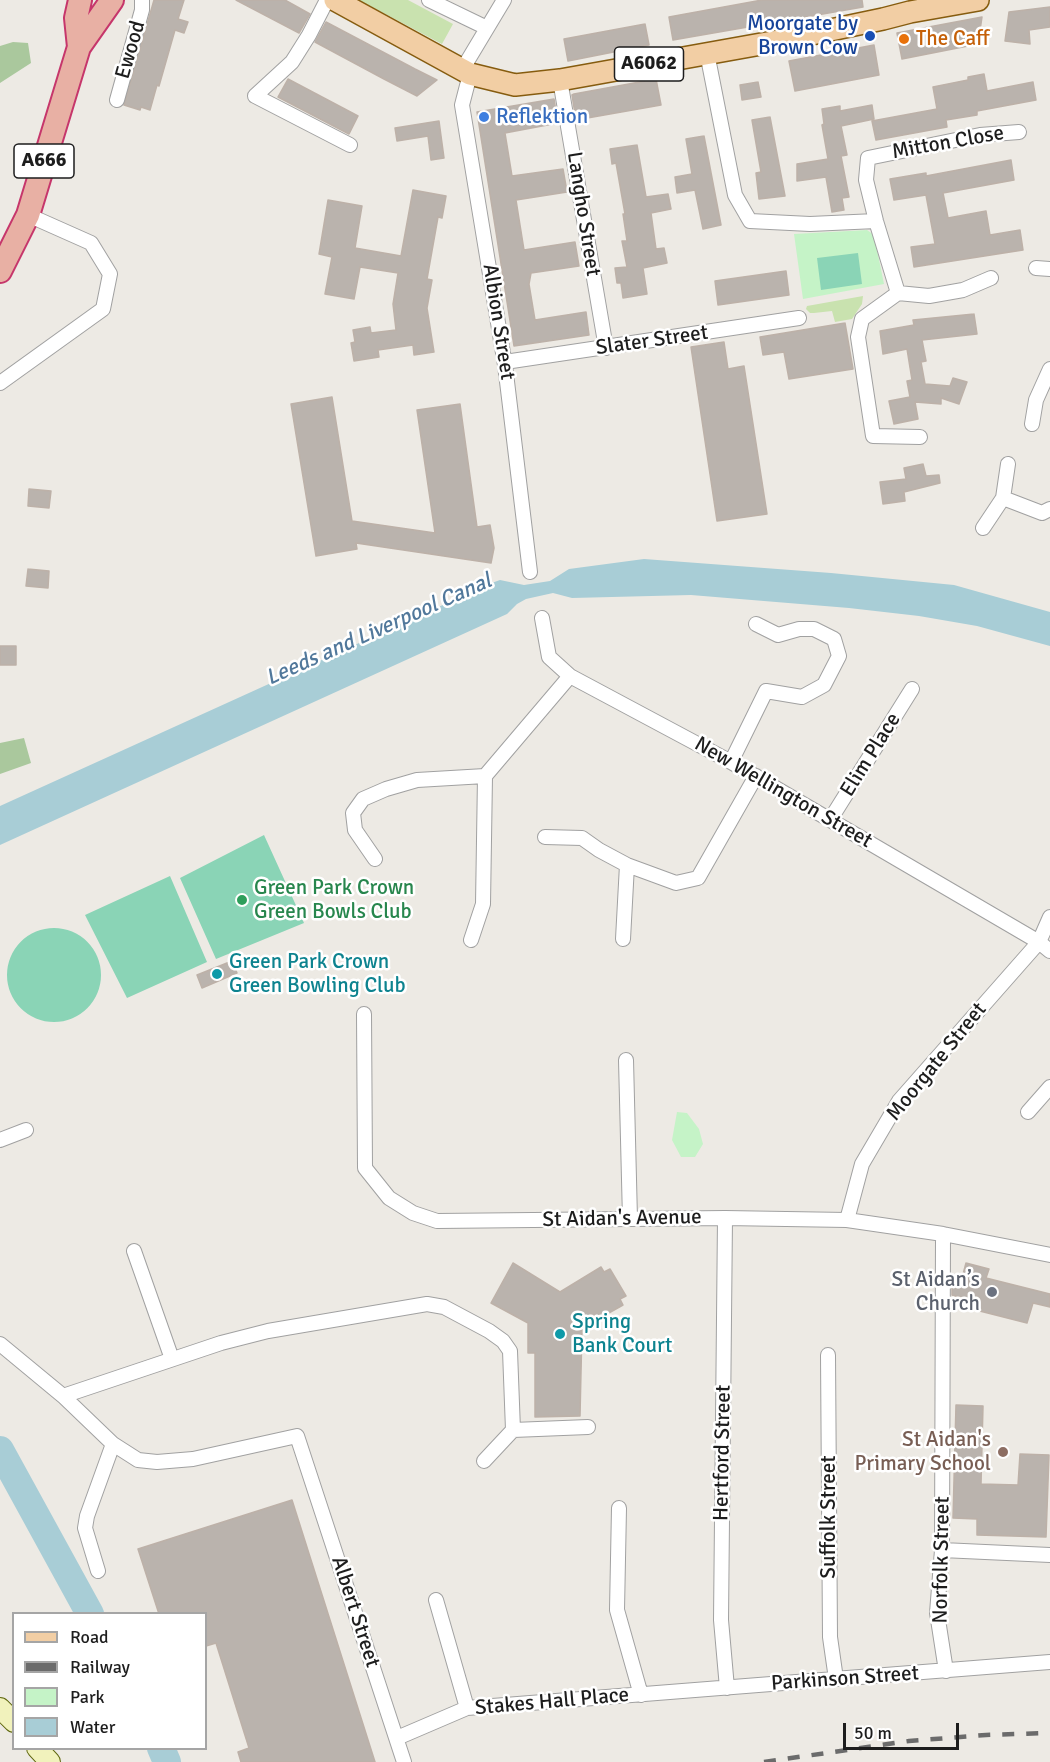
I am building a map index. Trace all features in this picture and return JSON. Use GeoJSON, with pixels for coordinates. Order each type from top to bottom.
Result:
{"type":"FeatureCollection","features":[{"type":"Feature","properties":{"kind":"highway","name":"A666"},"geometry":{"type":"LineString","coordinates":[[79,47],[76,18],[80,0]]}},
{"type":"Feature","properties":{"kind":"highway","name":"A666"},"geometry":{"type":"LineString","coordinates":[[0,271],[28,215],[79,47],[112,0]]}},
{"type":"Feature","properties":{"kind":"main road","name":"A6062"},"geometry":{"type":"LineString","coordinates":[[335,0],[466,72],[516,85],[560,80],[778,41],[910,12],[978,0]]}},
{"type":"Feature","properties":{"kind":"main road"},"geometry":{"type":"LineString","coordinates":[[0,1708],[12,1720]]}},
{"type":"Feature","properties":{"kind":"main road"},"geometry":{"type":"LineString","coordinates":[[39,1750],[50,1762]]}},
{"type":"Feature","properties":{"kind":"street","name":"Ewood"},"geometry":{"type":"LineString","coordinates":[[117,100],[142,10],[142,0]]}},
{"type":"Feature","properties":{"kind":"street"},"geometry":{"type":"LineString","coordinates":[[327,0],[292,62],[255,96],[350,145]]}},
{"type":"Feature","properties":{"kind":"street"},"geometry":{"type":"LineString","coordinates":[[429,0],[487,28]]}},
{"type":"Feature","properties":{"kind":"street","name":"Albion Street"},"geometry":{"type":"LineString","coordinates":[[504,0],[487,28],[466,72],[462,105],[505,362],[530,572]]}},
{"type":"Feature","properties":{"kind":"street"},"geometry":{"type":"LineString","coordinates":[[707,53],[735,195],[750,221],[810,224],[876,220],[898,293]]}},
{"type":"Feature","properties":{"kind":"street","name":"Langho Street"},"geometry":{"type":"LineString","coordinates":[[560,80],[606,348]]}},
{"type":"Feature","properties":{"kind":"street","name":"Mitton Close"},"geometry":{"type":"LineString","coordinates":[[876,220],[866,180],[868,158],[980,135],[1019,132]]}},
{"type":"Feature","properties":{"kind":"street"},"geometry":{"type":"LineString","coordinates":[[0,383],[103,309],[110,274],[91,243],[28,215]]}},
{"type":"Feature","properties":{"kind":"street"},"geometry":{"type":"LineString","coordinates":[[920,436],[873,436],[858,337],[862,319],[898,293],[929,296],[963,290],[991,278]]}},
{"type":"Feature","properties":{"kind":"street","name":"Slater Street"},"geometry":{"type":"LineString","coordinates":[[505,362],[799,318]]}},
{"type":"Feature","properties":{"kind":"street"},"geometry":{"type":"LineString","coordinates":[[1032,424],[1036,400],[1050,369]]}},
{"type":"Feature","properties":{"kind":"street"},"geometry":{"type":"LineString","coordinates":[[983,528],[1003,498],[1008,464]]}},
{"type":"Feature","properties":{"kind":"street"},"geometry":{"type":"LineString","coordinates":[[1003,498],[1042,513],[1050,509]]}},
{"type":"Feature","properties":{"kind":"street","name":"New Wellington Street"},"geometry":{"type":"LineString","coordinates":[[542,618],[549,657],[570,676],[756,776],[1045,946]]}},
{"type":"Feature","properties":{"kind":"street"},"geometry":{"type":"LineString","coordinates":[[731,762],[766,691],[802,698],[824,685],[838,656],[834,639],[814,629],[799,629],[778,635],[756,624]]}},
{"type":"Feature","properties":{"kind":"street"},"geometry":{"type":"LineString","coordinates":[[471,940],[483,904],[485,776],[570,676]]}},
{"type":"Feature","properties":{"kind":"street","name":"Elim Place"},"geometry":{"type":"LineString","coordinates":[[830,820],[912,689]]}},
{"type":"Feature","properties":{"kind":"street"},"geometry":{"type":"LineString","coordinates":[[375,859],[355,830],[353,813],[363,799],[417,780],[485,776]]}},
{"type":"Feature","properties":{"kind":"street"},"geometry":{"type":"LineString","coordinates":[[545,837],[582,838],[598,850],[627,864],[676,883],[698,878],[756,776]]}},
{"type":"Feature","properties":{"kind":"street"},"geometry":{"type":"LineString","coordinates":[[623,939],[627,864]]}},
{"type":"Feature","properties":{"kind":"street","name":"Moorgate Street"},"geometry":{"type":"LineString","coordinates":[[847,1220],[862,1164],[899,1101],[1045,946],[1050,916]]}},
{"type":"Feature","properties":{"kind":"street","name":"St Aidan's Avenue"},"geometry":{"type":"LineString","coordinates":[[364,1014],[364,1167],[390,1198],[413,1213],[437,1221],[725,1218],[847,1220],[943,1234],[1050,1255]]}},
{"type":"Feature","properties":{"kind":"street"},"geometry":{"type":"LineString","coordinates":[[626,1060],[630,1219]]}},
{"type":"Feature","properties":{"kind":"street"},"geometry":{"type":"LineString","coordinates":[[1028,1112],[1050,1087]]}},
{"type":"Feature","properties":{"kind":"street"},"geometry":{"type":"LineString","coordinates":[[0,1140],[26,1130]]}},
{"type":"Feature","properties":{"kind":"street","name":"Hertford Street"},"geometry":{"type":"LineString","coordinates":[[725,1218],[721,1620],[727,1688]]}},
{"type":"Feature","properties":{"kind":"street","name":"Norfolk Street"},"geometry":{"type":"LineString","coordinates":[[943,1234],[942,1550],[937,1613],[946,1671]]}},
{"type":"Feature","properties":{"kind":"street"},"geometry":{"type":"LineString","coordinates":[[134,1251],[172,1359]]}},
{"type":"Feature","properties":{"kind":"street"},"geometry":{"type":"LineString","coordinates":[[63,1396],[172,1359],[268,1331],[427,1304],[444,1307],[503,1341],[510,1351],[513,1430]]}},
{"type":"Feature","properties":{"kind":"street"},"geometry":{"type":"LineString","coordinates":[[0,1344],[63,1396],[113,1444],[87,1516],[85,1528],[98,1571]]}},
{"type":"Feature","properties":{"kind":"street","name":"Suffolk Street"},"geometry":{"type":"LineString","coordinates":[[828,1355],[830,1637],[836,1679]]}},
{"type":"Feature","properties":{"kind":"street"},"geometry":{"type":"LineString","coordinates":[[484,1461],[513,1430],[588,1427]]}},
{"type":"Feature","properties":{"kind":"street","name":"Albert Street"},"geometry":{"type":"LineString","coordinates":[[113,1444],[138,1460],[157,1462],[194,1458],[297,1436],[404,1762]]}},
{"type":"Feature","properties":{"kind":"street"},"geometry":{"type":"LineString","coordinates":[[618,1508],[616,1610],[641,1695]]}},
{"type":"Feature","properties":{"kind":"street"},"geometry":{"type":"LineString","coordinates":[[942,1550],[1050,1555]]}},
{"type":"Feature","properties":{"kind":"street"},"geometry":{"type":"LineString","coordinates":[[436,1600],[467,1708]]}},
{"type":"Feature","properties":{"kind":"street","name":"Parkinson Street"},"geometry":{"type":"LineString","coordinates":[[641,1695],[1050,1662]]}},
{"type":"Feature","properties":{"kind":"street","name":"Stakes Hall Place"},"geometry":{"type":"LineString","coordinates":[[397,1738],[467,1708],[641,1695]]}},
{"type":"Feature","properties":{"kind":"green space"},"geometry":{"type":"Polygon","coordinates":[[[359,0],[408,0],[453,24],[442,44],[359,0]]]}},
{"type":"Feature","properties":{"kind":"green space"},"geometry":{"type":"Polygon","coordinates":[[[13,42],[28,43],[31,63],[0,83],[0,46],[13,42]]]}},
{"type":"Feature","properties":{"kind":"green space"},"geometry":{"type":"Polygon","coordinates":[[[867,230],[874,235],[884,284],[803,299],[794,234],[867,230]]]}},
{"type":"Feature","properties":{"kind":"green space"},"geometry":{"type":"Polygon","coordinates":[[[858,253],[862,284],[821,290],[817,258],[858,253]]]}},
{"type":"Feature","properties":{"kind":"green space"},"geometry":{"type":"Polygon","coordinates":[[[863,296],[862,304],[852,319],[835,322],[832,311],[810,313],[806,309],[807,306],[863,296]]]}},
{"type":"Feature","properties":{"kind":"green space"},"geometry":{"type":"Polygon","coordinates":[[[24,738],[31,763],[0,774],[0,743],[24,738]]]}},
{"type":"Feature","properties":{"kind":"green space","name":"Green Park Crown Green Bowls Club"},"geometry":{"type":"Polygon","coordinates":[[[264,835],[304,923],[216,959],[180,878],[264,835]]]}},
{"type":"Feature","properties":{"kind":"green space","name":"Green Park Crown Green Bowls Club"},"geometry":{"type":"Polygon","coordinates":[[[170,876],[207,962],[127,998],[85,915],[170,876]]]}},
{"type":"Feature","properties":{"kind":"green space"},"geometry":{"type":"Polygon","coordinates":[[[54,928],[72,931],[87,942],[98,957],[101,975],[98,993],[87,1008],[72,1019],[54,1022],[36,1019],[21,1008],[10,993],[7,975],[10,957],[21,942],[36,931],[54,928]]]}},
{"type":"Feature","properties":{"kind":"green space"},"geometry":{"type":"Polygon","coordinates":[[[677,1112],[687,1113],[699,1129],[703,1144],[695,1157],[681,1157],[672,1140],[677,1112]]]}},
{"type":"Feature","properties":{"kind":"water"},"geometry":{"type":"Polygon","coordinates":[[[644,559],[954,585],[1050,612],[1050,646],[977,626],[919,616],[849,608],[691,595],[572,598],[553,593],[526,599],[507,614],[0,845],[0,806],[489,584],[500,580],[524,585],[550,581],[569,569],[644,559]]]}},
{"type":"Feature","properties":{"kind":"building"},"geometry":{"type":"Polygon","coordinates":[[[154,0],[184,0],[178,19],[188,22],[184,33],[175,30],[150,110],[141,107],[140,110],[124,105],[154,0]]]}},
{"type":"Feature","properties":{"kind":"building"},"geometry":{"type":"Polygon","coordinates":[[[236,0],[285,0],[310,14],[299,33],[236,0]]]}},
{"type":"Feature","properties":{"kind":"building"},"geometry":{"type":"Polygon","coordinates":[[[762,0],[862,0],[863,7],[673,40],[669,17],[762,0]]]}},
{"type":"Feature","properties":{"kind":"building"},"geometry":{"type":"Polygon","coordinates":[[[1050,7],[1050,27],[1029,30],[1030,44],[1005,41],[1009,12],[1050,7]]]}},
{"type":"Feature","properties":{"kind":"building"},"geometry":{"type":"Polygon","coordinates":[[[982,17],[978,44],[902,59],[897,33],[982,17]]]}},
{"type":"Feature","properties":{"kind":"building"},"geometry":{"type":"Polygon","coordinates":[[[326,22],[437,80],[417,96],[384,79],[315,42],[326,22]]]}},
{"type":"Feature","properties":{"kind":"building"},"geometry":{"type":"Polygon","coordinates":[[[645,24],[649,45],[568,61],[564,39],[645,24]]]}},
{"type":"Feature","properties":{"kind":"building"},"geometry":{"type":"Polygon","coordinates":[[[874,45],[879,75],[795,91],[789,61],[874,45]]]}},
{"type":"Feature","properties":{"kind":"building"},"geometry":{"type":"Polygon","coordinates":[[[984,74],[987,91],[1033,82],[1036,100],[977,111],[977,115],[946,120],[947,127],[876,140],[872,121],[937,109],[933,87],[968,80],[968,77],[984,74]]]}},
{"type":"Feature","properties":{"kind":"building"},"geometry":{"type":"Polygon","coordinates":[[[288,79],[358,116],[349,134],[278,97],[288,79]]]}},
{"type":"Feature","properties":{"kind":"building"},"geometry":{"type":"Polygon","coordinates":[[[656,79],[661,105],[576,120],[572,95],[656,79]]]}},
{"type":"Feature","properties":{"kind":"building"},"geometry":{"type":"Polygon","coordinates":[[[758,82],[761,97],[742,100],[740,85],[758,82]]]}},
{"type":"Feature","properties":{"kind":"building"},"geometry":{"type":"Polygon","coordinates":[[[554,99],[558,123],[505,133],[512,176],[563,169],[567,192],[516,200],[524,250],[575,242],[579,266],[531,273],[529,284],[535,320],[586,312],[589,335],[514,346],[477,112],[554,99]]]}},
{"type":"Feature","properties":{"kind":"building"},"geometry":{"type":"Polygon","coordinates":[[[872,105],[874,119],[841,126],[847,155],[841,156],[849,197],[842,198],[844,210],[832,212],[826,177],[797,181],[797,164],[828,159],[822,125],[824,124],[822,109],[840,106],[840,111],[872,105]]]}},
{"type":"Feature","properties":{"kind":"building"},"geometry":{"type":"Polygon","coordinates":[[[770,117],[785,196],[759,199],[756,173],[761,172],[752,120],[770,117]]]}},
{"type":"Feature","properties":{"kind":"building"},"geometry":{"type":"Polygon","coordinates":[[[439,121],[444,158],[431,160],[428,136],[397,141],[395,128],[439,121]]]}},
{"type":"Feature","properties":{"kind":"building"},"geometry":{"type":"Polygon","coordinates":[[[704,136],[721,225],[703,229],[695,190],[677,193],[675,177],[692,174],[686,139],[704,136]]]}},
{"type":"Feature","properties":{"kind":"building"},"geometry":{"type":"Polygon","coordinates":[[[637,145],[646,197],[668,194],[671,209],[651,213],[656,249],[664,248],[667,263],[643,268],[647,294],[623,298],[621,283],[617,283],[615,268],[627,267],[622,241],[627,241],[623,214],[625,214],[616,163],[612,164],[610,149],[637,145]]]}},
{"type":"Feature","properties":{"kind":"building"},"geometry":{"type":"Polygon","coordinates":[[[1011,160],[1014,180],[943,193],[948,218],[986,211],[990,235],[1020,230],[1023,250],[914,267],[911,247],[935,244],[926,195],[894,200],[890,179],[926,173],[926,176],[1011,160]]]}},
{"type":"Feature","properties":{"kind":"building"},"geometry":{"type":"Polygon","coordinates":[[[413,190],[446,196],[442,218],[438,217],[427,279],[432,280],[427,308],[434,352],[414,355],[413,345],[378,350],[379,357],[354,361],[351,343],[355,342],[353,330],[370,327],[371,333],[396,330],[393,304],[398,273],[360,267],[354,299],[325,294],[332,257],[319,254],[328,200],[362,206],[355,248],[401,256],[413,190]]]}},
{"type":"Feature","properties":{"kind":"building"},"geometry":{"type":"Polygon","coordinates":[[[786,271],[789,295],[718,305],[715,281],[786,271]]]}},
{"type":"Feature","properties":{"kind":"building"},"geometry":{"type":"Polygon","coordinates":[[[974,314],[977,334],[922,340],[926,361],[921,362],[925,384],[950,386],[953,378],[967,382],[959,404],[941,398],[941,404],[915,402],[918,419],[894,424],[889,401],[910,397],[907,381],[912,380],[907,349],[883,354],[880,331],[914,325],[913,320],[974,314]]]}},
{"type":"Feature","properties":{"kind":"building"},"geometry":{"type":"Polygon","coordinates":[[[845,323],[853,369],[789,379],[784,352],[763,355],[760,337],[845,323]]]}},
{"type":"Feature","properties":{"kind":"building"},"geometry":{"type":"Polygon","coordinates":[[[724,342],[728,369],[744,366],[767,514],[717,521],[691,347],[724,342]]]}},
{"type":"Feature","properties":{"kind":"building"},"geometry":{"type":"Polygon","coordinates":[[[332,397],[352,521],[435,533],[417,410],[460,404],[477,527],[490,525],[494,548],[491,563],[356,543],[357,549],[316,556],[291,404],[332,397]]]}},
{"type":"Feature","properties":{"kind":"building"},"geometry":{"type":"Polygon","coordinates":[[[923,464],[926,476],[939,475],[940,483],[904,492],[905,501],[883,504],[880,482],[906,479],[904,468],[923,464]]]}},
{"type":"Feature","properties":{"kind":"building"},"geometry":{"type":"Polygon","coordinates":[[[29,489],[51,491],[49,508],[28,506],[29,489]]]}},
{"type":"Feature","properties":{"kind":"building"},"geometry":{"type":"Polygon","coordinates":[[[28,569],[49,571],[48,588],[26,586],[28,569]]]}},
{"type":"Feature","properties":{"kind":"building"},"geometry":{"type":"Polygon","coordinates":[[[0,646],[16,646],[16,665],[0,665],[0,646]]]}},
{"type":"Feature","properties":{"kind":"building","name":"Green Park Crown Green Bowling Club"},"geometry":{"type":"Polygon","coordinates":[[[232,961],[237,973],[202,988],[197,975],[232,961]]]}},
{"type":"Feature","properties":{"kind":"building","name":"Spring Bank Court"},"geometry":{"type":"Polygon","coordinates":[[[513,1263],[560,1292],[601,1267],[604,1272],[610,1269],[626,1296],[620,1299],[623,1305],[582,1328],[580,1416],[535,1417],[535,1353],[528,1353],[528,1323],[491,1303],[513,1263]]]}},
{"type":"Feature","properties":{"kind":"building","name":"St Aidan’s Church"},"geometry":{"type":"Polygon","coordinates":[[[966,1263],[989,1269],[986,1278],[1050,1294],[1050,1307],[1033,1303],[1027,1323],[964,1307],[966,1299],[952,1295],[952,1282],[953,1276],[962,1278],[966,1263]]]}},
{"type":"Feature","properties":{"kind":"building"},"geometry":{"type":"Polygon","coordinates":[[[956,1405],[983,1406],[981,1484],[1018,1485],[1020,1454],[1049,1455],[1046,1537],[977,1535],[977,1519],[953,1518],[956,1405]]]}},
{"type":"Feature","properties":{"kind":"building"},"geometry":{"type":"Polygon","coordinates":[[[292,1500],[375,1762],[241,1762],[238,1752],[249,1748],[216,1643],[207,1646],[207,1612],[158,1612],[138,1549],[292,1500]]]}},
{"type":"Feature","properties":{"kind":"waterway"},"geometry":{"type":"LineString","coordinates":[[0,1450],[89,1612]]}},
{"type":"Feature","properties":{"kind":"waterway"},"geometry":{"type":"LineString","coordinates":[[162,1750],[167,1762]]}},
{"type":"Feature","properties":{"kind":"railway"},"geometry":{"type":"LineString","coordinates":[[764,1762],[909,1741],[1050,1733]]}},
{"type":"Feature","properties":{"kind":"place","name":"Moorgate by Brown Cow"},"geometry":{"type":"Point","coordinates":[870,36]}},
{"type":"Feature","properties":{"kind":"place","name":"The Caff"},"geometry":{"type":"Point","coordinates":[904,39]}},
{"type":"Feature","properties":{"kind":"place","name":"Reflektion"},"geometry":{"type":"Point","coordinates":[484,117]}},
{"type":"Feature","properties":{"kind":"place","name":"Green Park Crown Green Bowls Club"},"geometry":{"type":"Point","coordinates":[242,900]}},
{"type":"Feature","properties":{"kind":"place","name":"Green Park Crown Green Bowling Club"},"geometry":{"type":"Point","coordinates":[217,974]}},
{"type":"Feature","properties":{"kind":"place","name":"St Aidan’s Church"},"geometry":{"type":"Point","coordinates":[992,1292]}},
{"type":"Feature","properties":{"kind":"place","name":"Spring Bank Court"},"geometry":{"type":"Point","coordinates":[560,1334]}},
{"type":"Feature","properties":{"kind":"place","name":"St Aidan's Primary School"},"geometry":{"type":"Point","coordinates":[1003,1452]}},
{"type":"Feature","properties":{"kind":"water label","name":"Leeds and Liverpool Canal"},"geometry":{"type":"Point","coordinates":[379,630]}}]}
